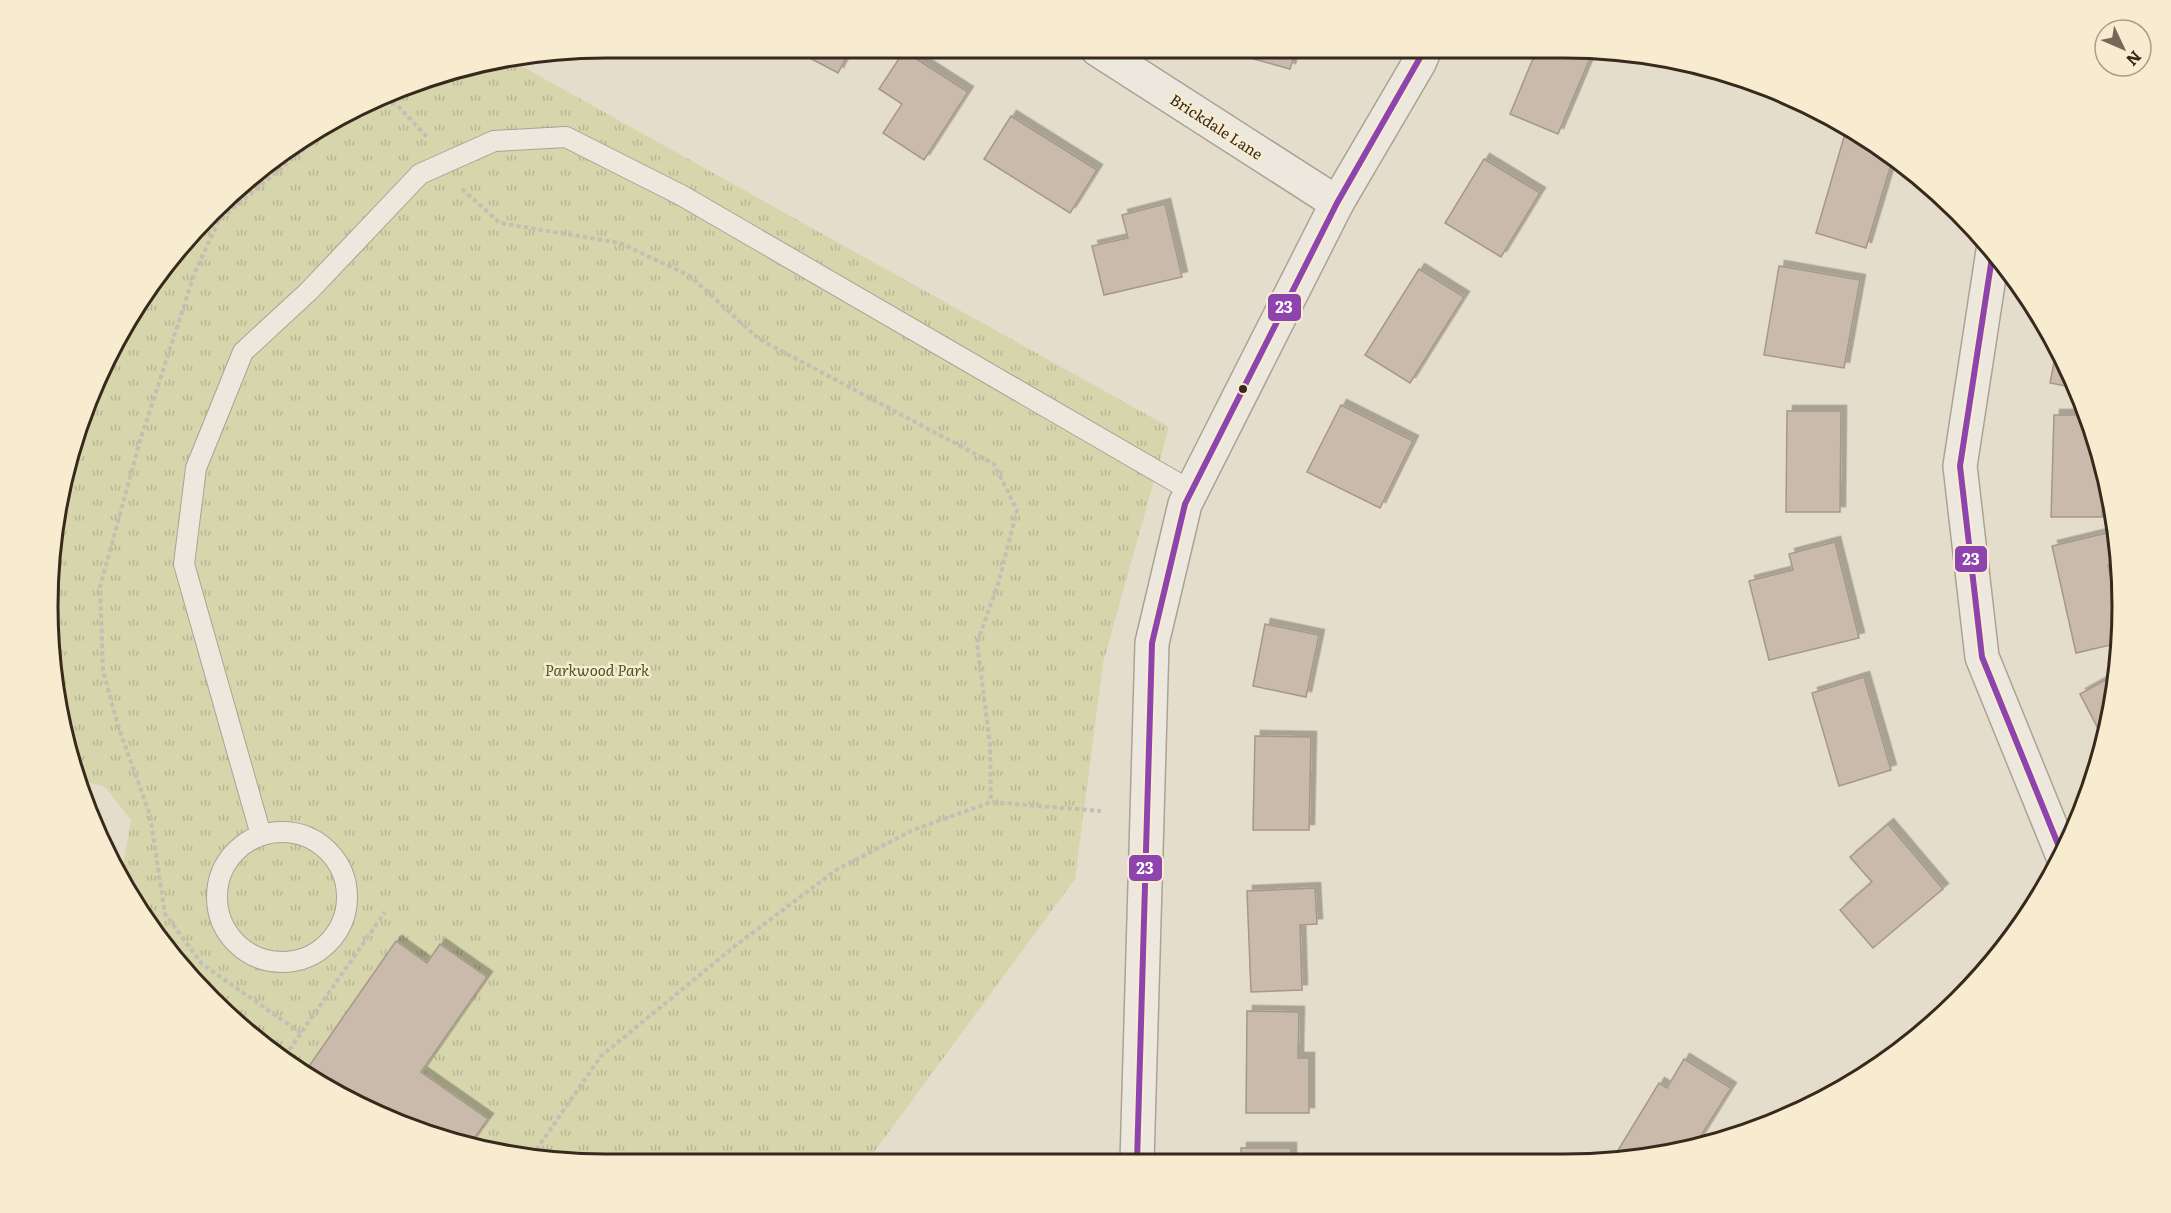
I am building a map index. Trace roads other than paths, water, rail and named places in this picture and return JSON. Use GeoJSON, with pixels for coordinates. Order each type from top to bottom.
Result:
{"type":"FeatureCollection","features":[{"type":"Feature","properties":{"kind":"street","name":"Brickdale Lane"},"geometry":{"type":"LineString","coordinates":[[1111,58],[1337,203]]}},
{"type":"Feature","properties":{"kind":"street"},"geometry":{"type":"LineString","coordinates":[[1137,1154],[1152,643],[1185,504],[1337,203],[1421,58]]}},
{"type":"Feature","properties":{"kind":"street"},"geometry":{"type":"LineString","coordinates":[[1991,263],[1960,466],[1982,657],[2058,844]]}},
{"type":"Feature","properties":{"kind":"lane"},"geometry":{"type":"LineString","coordinates":[[261,835],[184,564],[196,468],[243,352],[309,291],[420,174],[494,141],[566,137],[681,195],[1193,492]]}},
{"type":"Feature","properties":{"kind":"lane"},"geometry":{"type":"LineString","coordinates":[[282,831],[303,834],[322,844],[336,859],[345,878],[348,899],[344,920],[333,938],[317,952],[298,960],[276,962],[254,956],[236,944],[223,926],[217,905],[218,883],[227,862],[242,845],[261,835],[282,831]]}},
{"type":"Feature","properties":{"kind":"park label","name":"Parkwood Park"},"geometry":{"type":"Point","coordinates":[597,669]}}]}
